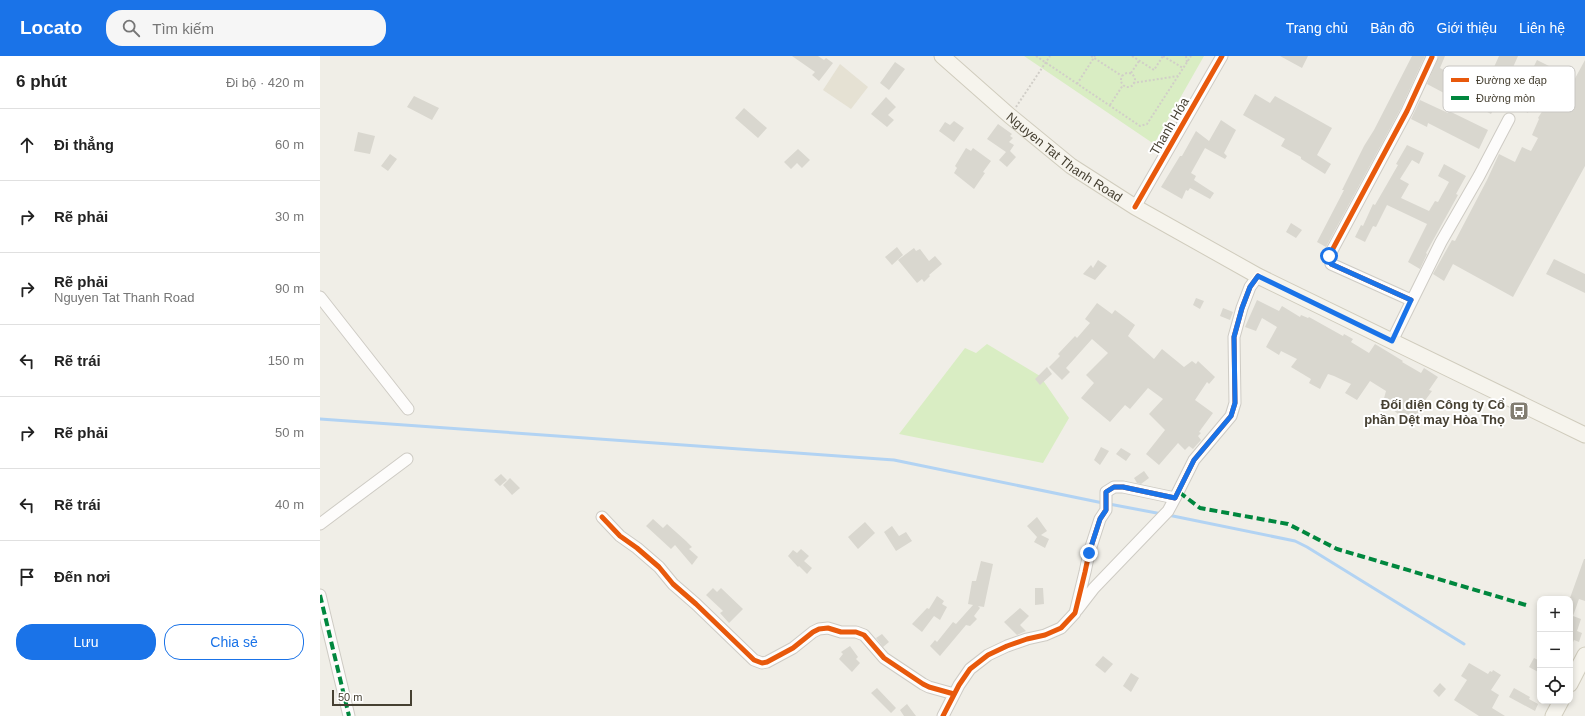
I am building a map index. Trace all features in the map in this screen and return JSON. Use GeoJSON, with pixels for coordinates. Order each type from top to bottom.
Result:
{"type":"FeatureCollection","features":[{"type":"Feature","properties":{"kind":"main road","name":"Nguyen Tat Thanh Road"},"geometry":{"type":"LineString","coordinates":[[942,56],[1010,116],[1071,166],[1135,207],[1258,276],[1585,435]]}},
{"type":"Feature","properties":{"kind":"main road"},"geometry":{"type":"LineString","coordinates":[[1573,678],[1585,655]]}},
{"type":"Feature","properties":{"kind":"main road"},"geometry":{"type":"LineString","coordinates":[[1553,716],[1559,704]]}},
{"type":"Feature","properties":{"kind":"street","name":"Thanh Hóa"},"geometry":{"type":"LineString","coordinates":[[1135,207],[1222,56]]}},
{"type":"Feature","properties":{"kind":"street"},"geometry":{"type":"LineString","coordinates":[[1411,300],[1331,264],[1329,256],[1407,111],[1432,57]]}},
{"type":"Feature","properties":{"kind":"street"},"geometry":{"type":"LineString","coordinates":[[1392,341],[1441,242],[1480,176],[1509,119]]}},
{"type":"Feature","properties":{"kind":"street"},"geometry":{"type":"LineString","coordinates":[[944,716],[954,694],[970,669],[988,655],[1007,646],[1045,635],[1061,628],[1075,613],[1094,588],[1165,515],[1194,460],[1231,416],[1235,403],[1234,337],[1250,287],[1258,276]]}},
{"type":"Feature","properties":{"kind":"street"},"geometry":{"type":"LineString","coordinates":[[320,297],[408,409]]}},
{"type":"Feature","properties":{"kind":"street"},"geometry":{"type":"LineString","coordinates":[[320,524],[407,459]]}},
{"type":"Feature","properties":{"kind":"street"},"geometry":{"type":"LineString","coordinates":[[1075,613],[1089,553],[1100,519],[1106,510],[1106,492],[1114,487],[1123,487],[1175,498]]}},
{"type":"Feature","properties":{"kind":"street"},"geometry":{"type":"LineString","coordinates":[[602,517],[620,536],[659,567],[673,584],[696,604],[739,647],[757,662],[772,660],[793,648],[819,629],[828,628],[842,632],[856,632],[867,638],[884,658],[923,684],[954,694]]}},
{"type":"Feature","properties":{"kind":"street"},"geometry":{"type":"LineString","coordinates":[[320,595],[349,716]]}},
{"type":"Feature","properties":{"kind":"path"},"geometry":{"type":"LineString","coordinates":[[1036,56],[1140,126],[1147,124],[1191,56]]}},
{"type":"Feature","properties":{"kind":"path"},"geometry":{"type":"LineString","coordinates":[[1010,116],[1050,56]]}},
{"type":"Feature","properties":{"kind":"path"},"geometry":{"type":"LineString","coordinates":[[1091,56],[1095,57],[1122,76]]}},
{"type":"Feature","properties":{"kind":"path"},"geometry":{"type":"LineString","coordinates":[[1132,56],[1154,70],[1163,56],[1183,68]]}},
{"type":"Feature","properties":{"kind":"path"},"geometry":{"type":"LineString","coordinates":[[1186,56],[1187,62]]}},
{"type":"Feature","properties":{"kind":"path"},"geometry":{"type":"LineString","coordinates":[[1077,84],[1095,57]]}},
{"type":"Feature","properties":{"kind":"path"},"geometry":{"type":"LineString","coordinates":[[1131,74],[1140,61]]}},
{"type":"Feature","properties":{"kind":"path"},"geometry":{"type":"LineString","coordinates":[[1122,76],[1125,73],[1131,74],[1135,79],[1134,83]]}},
{"type":"Feature","properties":{"kind":"path"},"geometry":{"type":"LineString","coordinates":[[1122,76],[1121,80],[1123,85]]}},
{"type":"Feature","properties":{"kind":"path"},"geometry":{"type":"LineString","coordinates":[[1123,85],[1128,86],[1134,83],[1178,76]]}},
{"type":"Feature","properties":{"kind":"path"},"geometry":{"type":"LineString","coordinates":[[1110,105],[1123,85]]}},
{"type":"Feature","properties":{"kind":"shaded area"},"geometry":{"type":"Polygon","coordinates":[[[840,64],[868,87],[851,109],[823,90],[840,64]]]}},
{"type":"Feature","properties":{"kind":"green space"},"geometry":{"type":"Polygon","coordinates":[[[1024,56],[1204,56],[1154,144],[1024,56]]]}},
{"type":"Feature","properties":{"kind":"green space"},"geometry":{"type":"Polygon","coordinates":[[[987,344],[1040,376],[1069,418],[1043,463],[899,434],[965,348],[976,353],[987,344]]]}},
{"type":"Feature","properties":{"kind":"building"},"geometry":{"type":"Polygon","coordinates":[[[792,56],[818,56],[824,60],[826,58],[833,63],[819,81],[812,75],[815,72],[792,56]]]}},
{"type":"Feature","properties":{"kind":"building"},"geometry":{"type":"Polygon","coordinates":[[[1280,56],[1308,56],[1302,68],[1280,56]]]}},
{"type":"Feature","properties":{"kind":"building"},"geometry":{"type":"Polygon","coordinates":[[[1412,56],[1425,56],[1401,108],[1326,247],[1317,242],[1344,190],[1342,190],[1364,146],[1374,130],[1412,56]]]}},
{"type":"Feature","properties":{"kind":"building"},"geometry":{"type":"Polygon","coordinates":[[[1439,56],[1445,56],[1440,68],[1443,70],[1443,92],[1427,84],[1439,56]]]}},
{"type":"Feature","properties":{"kind":"building"},"geometry":{"type":"Polygon","coordinates":[[[1499,56],[1518,56],[1514,66],[1494,66],[1499,56]]]}},
{"type":"Feature","properties":{"kind":"building"},"geometry":{"type":"Polygon","coordinates":[[[1537,60],[1549,66],[1534,66],[1537,60]]]}},
{"type":"Feature","properties":{"kind":"building"},"geometry":{"type":"Polygon","coordinates":[[[1585,60],[1585,166],[1513,297],[1453,264],[1444,281],[1433,274],[1452,240],[1455,241],[1499,154],[1515,162],[1522,147],[1531,151],[1538,138],[1532,135],[1542,112],[1575,112],[1575,78],[1585,60]]]}},
{"type":"Feature","properties":{"kind":"building"},"geometry":{"type":"Polygon","coordinates":[[[895,62],[905,69],[889,90],[880,83],[895,62]]]}},
{"type":"Feature","properties":{"kind":"building"},"geometry":{"type":"Polygon","coordinates":[[[1255,94],[1270,103],[1275,96],[1332,128],[1317,155],[1331,164],[1325,174],[1301,159],[1301,157],[1281,146],[1285,139],[1243,115],[1255,94]]]}},
{"type":"Feature","properties":{"kind":"building"},"geometry":{"type":"Polygon","coordinates":[[[414,96],[439,108],[432,120],[407,107],[414,96]]]}},
{"type":"Feature","properties":{"kind":"building"},"geometry":{"type":"Polygon","coordinates":[[[886,97],[896,107],[888,115],[894,120],[887,127],[871,114],[886,97]]]}},
{"type":"Feature","properties":{"kind":"building"},"geometry":{"type":"Polygon","coordinates":[[[1420,100],[1443,112],[1451,112],[1488,130],[1479,149],[1428,123],[1427,127],[1411,119],[1420,100]]]}},
{"type":"Feature","properties":{"kind":"building"},"geometry":{"type":"Polygon","coordinates":[[[744,108],[767,128],[758,138],[735,118],[744,108]]]}},
{"type":"Feature","properties":{"kind":"building"},"geometry":{"type":"Polygon","coordinates":[[[1221,120],[1236,130],[1224,153],[1227,156],[1225,159],[1205,148],[1191,173],[1196,176],[1194,180],[1214,193],[1210,199],[1190,188],[1188,191],[1186,190],[1182,199],[1161,187],[1180,156],[1182,156],[1196,131],[1209,141],[1221,120]]]}},
{"type":"Feature","properties":{"kind":"building"},"geometry":{"type":"Polygon","coordinates":[[[954,121],[964,128],[954,142],[939,131],[945,122],[950,125],[954,121]]]}},
{"type":"Feature","properties":{"kind":"building"},"geometry":{"type":"Polygon","coordinates":[[[998,124],[1012,134],[1010,136],[1013,138],[1009,142],[1014,145],[1010,151],[1016,157],[1007,167],[999,160],[1006,152],[987,139],[998,124]]]}},
{"type":"Feature","properties":{"kind":"building"},"geometry":{"type":"Polygon","coordinates":[[[358,132],[375,136],[370,154],[354,151],[358,132]]]}},
{"type":"Feature","properties":{"kind":"building"},"geometry":{"type":"Polygon","coordinates":[[[1407,145],[1424,153],[1419,164],[1412,160],[1400,179],[1409,184],[1401,198],[1429,211],[1435,201],[1438,202],[1449,182],[1438,176],[1444,164],[1466,176],[1456,194],[1458,195],[1426,253],[1427,254],[1420,269],[1408,262],[1427,224],[1387,205],[1376,227],[1373,226],[1365,242],[1355,237],[1361,225],[1363,226],[1373,204],[1375,205],[1398,165],[1396,164],[1407,145]]]}},
{"type":"Feature","properties":{"kind":"building"},"geometry":{"type":"Polygon","coordinates":[[[966,148],[971,151],[973,148],[991,161],[974,189],[954,173],[957,168],[955,166],[966,148]]]}},
{"type":"Feature","properties":{"kind":"building"},"geometry":{"type":"Polygon","coordinates":[[[798,149],[810,160],[802,168],[797,163],[791,169],[784,162],[798,149]]]}},
{"type":"Feature","properties":{"kind":"building"},"geometry":{"type":"Polygon","coordinates":[[[390,154],[397,159],[388,171],[381,166],[390,154]]]}},
{"type":"Feature","properties":{"kind":"building"},"geometry":{"type":"Polygon","coordinates":[[[1291,223],[1302,230],[1296,238],[1286,232],[1291,223]]]}},
{"type":"Feature","properties":{"kind":"building"},"geometry":{"type":"Polygon","coordinates":[[[897,247],[903,255],[892,265],[885,257],[897,247]]]}},
{"type":"Feature","properties":{"kind":"building"},"geometry":{"type":"Polygon","coordinates":[[[914,248],[916,251],[920,249],[929,261],[935,256],[942,264],[929,275],[930,276],[924,282],[922,279],[917,283],[898,260],[914,248]]]}},
{"type":"Feature","properties":{"kind":"building"},"geometry":{"type":"Polygon","coordinates":[[[1554,259],[1585,274],[1585,293],[1546,274],[1554,259]]]}},
{"type":"Feature","properties":{"kind":"building"},"geometry":{"type":"Polygon","coordinates":[[[1098,260],[1107,266],[1095,280],[1083,274],[1091,265],[1093,268],[1098,260]]]}},
{"type":"Feature","properties":{"kind":"building"},"geometry":{"type":"Polygon","coordinates":[[[1196,298],[1204,301],[1200,309],[1193,305],[1196,298]]]}},
{"type":"Feature","properties":{"kind":"building"},"geometry":{"type":"Polygon","coordinates":[[[1257,300],[1279,311],[1282,306],[1300,317],[1301,315],[1308,318],[1309,317],[1343,336],[1344,334],[1353,339],[1351,342],[1369,353],[1375,344],[1421,373],[1424,368],[1438,377],[1429,390],[1432,391],[1418,410],[1418,415],[1411,424],[1383,402],[1386,391],[1370,381],[1357,400],[1345,393],[1351,384],[1334,376],[1328,374],[1320,389],[1309,383],[1311,379],[1291,367],[1297,359],[1281,351],[1279,355],[1266,347],[1277,327],[1262,318],[1256,331],[1245,327],[1257,300]]]}},
{"type":"Feature","properties":{"kind":"building"},"geometry":{"type":"Polygon","coordinates":[[[1097,303],[1112,314],[1115,310],[1135,325],[1128,336],[1154,359],[1162,349],[1184,367],[1192,361],[1196,364],[1198,361],[1215,377],[1209,384],[1207,382],[1195,400],[1213,413],[1199,432],[1201,433],[1198,436],[1201,440],[1193,449],[1189,446],[1185,450],[1178,443],[1159,465],[1146,454],[1165,430],[1149,414],[1163,399],[1148,388],[1130,409],[1125,405],[1110,422],[1081,398],[1094,383],[1086,375],[1108,353],[1092,339],[1066,368],[1070,372],[1062,380],[1049,367],[1060,356],[1058,354],[1075,336],[1077,338],[1090,323],[1085,319],[1097,303]]]}},
{"type":"Feature","properties":{"kind":"building"},"geometry":{"type":"Polygon","coordinates":[[[1223,308],[1233,312],[1230,320],[1220,316],[1223,308]]]}},
{"type":"Feature","properties":{"kind":"building"},"geometry":{"type":"Polygon","coordinates":[[[1047,367],[1052,374],[1040,385],[1035,379],[1047,367]]]}},
{"type":"Feature","properties":{"kind":"building"},"geometry":{"type":"Polygon","coordinates":[[[1101,447],[1109,451],[1100,465],[1094,460],[1101,447]]]}},
{"type":"Feature","properties":{"kind":"building"},"geometry":{"type":"Polygon","coordinates":[[[1121,448],[1131,454],[1126,461],[1116,454],[1121,448]]]}},
{"type":"Feature","properties":{"kind":"building"},"geometry":{"type":"Polygon","coordinates":[[[1144,471],[1149,478],[1141,484],[1137,483],[1134,478],[1144,471]]]}},
{"type":"Feature","properties":{"kind":"building"},"geometry":{"type":"Polygon","coordinates":[[[501,474],[507,480],[500,486],[494,480],[501,474]]]}},
{"type":"Feature","properties":{"kind":"building"},"geometry":{"type":"Polygon","coordinates":[[[510,478],[520,488],[512,495],[503,485],[510,478]]]}},
{"type":"Feature","properties":{"kind":"building"},"geometry":{"type":"Polygon","coordinates":[[[1037,517],[1047,531],[1041,535],[1049,539],[1045,548],[1034,542],[1037,537],[1027,526],[1037,517]]]}},
{"type":"Feature","properties":{"kind":"building"},"geometry":{"type":"Polygon","coordinates":[[[653,519],[663,528],[667,524],[692,547],[689,549],[698,557],[692,565],[675,545],[671,549],[646,526],[653,519]]]}},
{"type":"Feature","properties":{"kind":"building"},"geometry":{"type":"Polygon","coordinates":[[[865,522],[875,533],[858,549],[848,537],[865,522]]]}},
{"type":"Feature","properties":{"kind":"building"},"geometry":{"type":"Polygon","coordinates":[[[892,526],[899,536],[906,532],[912,541],[896,551],[884,532],[892,526]]]}},
{"type":"Feature","properties":{"kind":"building"},"geometry":{"type":"Polygon","coordinates":[[[801,549],[809,556],[804,561],[812,568],[807,574],[788,556],[793,550],[797,553],[801,549]]]}},
{"type":"Feature","properties":{"kind":"building"},"geometry":{"type":"Polygon","coordinates":[[[1585,559],[1585,601],[1579,599],[1573,616],[1573,596],[1571,596],[1585,559]]]}},
{"type":"Feature","properties":{"kind":"building"},"geometry":{"type":"Polygon","coordinates":[[[981,561],[993,564],[984,607],[978,606],[980,608],[974,616],[977,619],[970,626],[966,625],[940,656],[930,646],[935,640],[937,642],[953,622],[956,624],[973,605],[968,604],[972,581],[976,581],[981,561]]]}},
{"type":"Feature","properties":{"kind":"building"},"geometry":{"type":"Polygon","coordinates":[[[713,588],[717,592],[721,588],[743,609],[729,623],[720,613],[723,611],[706,595],[713,588]]]}},
{"type":"Feature","properties":{"kind":"building"},"geometry":{"type":"Polygon","coordinates":[[[1035,588],[1043,588],[1044,604],[1035,605],[1035,588]]]}},
{"type":"Feature","properties":{"kind":"building"},"geometry":{"type":"Polygon","coordinates":[[[937,596],[944,601],[942,604],[947,607],[940,620],[934,616],[922,632],[912,624],[927,608],[929,609],[937,596]]]}},
{"type":"Feature","properties":{"kind":"building"},"geometry":{"type":"Polygon","coordinates":[[[1020,608],[1029,616],[1020,625],[1026,631],[1017,635],[1004,622],[1020,608]]]}},
{"type":"Feature","properties":{"kind":"building"},"geometry":{"type":"Polygon","coordinates":[[[1573,616],[1581,619],[1577,631],[1582,633],[1579,642],[1574,640],[1573,642],[1573,616]]]}},
{"type":"Feature","properties":{"kind":"building"},"geometry":{"type":"Polygon","coordinates":[[[882,634],[889,642],[883,647],[876,638],[882,634]]]}},
{"type":"Feature","properties":{"kind":"building"},"geometry":{"type":"Polygon","coordinates":[[[850,646],[858,657],[856,659],[860,663],[852,672],[839,659],[843,654],[841,652],[850,646]]]}},
{"type":"Feature","properties":{"kind":"building"},"geometry":{"type":"Polygon","coordinates":[[[1103,656],[1113,664],[1105,673],[1095,665],[1103,656]]]}},
{"type":"Feature","properties":{"kind":"building"},"geometry":{"type":"Polygon","coordinates":[[[1534,658],[1537,660],[1537,671],[1529,667],[1534,658]]]}},
{"type":"Feature","properties":{"kind":"building"},"geometry":{"type":"Polygon","coordinates":[[[1469,663],[1488,674],[1493,670],[1501,675],[1491,690],[1499,695],[1492,708],[1505,716],[1479,716],[1454,700],[1467,680],[1461,676],[1469,663]]]}},
{"type":"Feature","properties":{"kind":"building"},"geometry":{"type":"Polygon","coordinates":[[[1131,673],[1139,678],[1131,692],[1123,686],[1131,673]]]}},
{"type":"Feature","properties":{"kind":"building"},"geometry":{"type":"Polygon","coordinates":[[[1440,683],[1446,689],[1439,697],[1433,691],[1440,683]]]}},
{"type":"Feature","properties":{"kind":"building"},"geometry":{"type":"Polygon","coordinates":[[[877,688],[896,708],[891,713],[871,693],[877,688]]]}},
{"type":"Feature","properties":{"kind":"building"},"geometry":{"type":"Polygon","coordinates":[[[1514,688],[1530,697],[1529,699],[1538,704],[1535,711],[1509,697],[1514,688]]]}},
{"type":"Feature","properties":{"kind":"building"},"geometry":{"type":"Polygon","coordinates":[[[907,704],[916,716],[904,716],[900,710],[907,704]]]}},
{"type":"Feature","properties":{"kind":"waterway"},"geometry":{"type":"LineString","coordinates":[[320,419],[894,460],[1103,503]]}},
{"type":"Feature","properties":{"kind":"waterway"},"geometry":{"type":"LineString","coordinates":[[1109,504],[1162,514]]}},
{"type":"Feature","properties":{"kind":"waterway"},"geometry":{"type":"LineString","coordinates":[[1168,515],[1295,541],[1464,644]]}},
{"type":"Feature","properties":{"kind":"marked path"},"geometry":{"type":"LineString","coordinates":[[1179,492],[1200,508],[1288,524],[1337,549],[1526,605]]}},
{"type":"Feature","properties":{"kind":"marked path"},"geometry":{"type":"LineString","coordinates":[[320,595],[349,716]]}},
{"type":"Feature","properties":{"kind":"cycle path"},"geometry":{"type":"LineString","coordinates":[[1135,207],[1222,56]]}},
{"type":"Feature","properties":{"kind":"cycle path"},"geometry":{"type":"LineString","coordinates":[[1411,300],[1331,264],[1329,256],[1407,111],[1432,57]]}},
{"type":"Feature","properties":{"kind":"cycle path"},"geometry":{"type":"LineString","coordinates":[[943,716],[959,685],[970,669],[988,655],[1007,646],[1045,635],[1061,628],[1075,613],[1089,553],[1100,519],[1106,510],[1106,492],[1114,487],[1123,487],[1175,498],[1194,460],[1231,416],[1235,403],[1234,337],[1242,308],[1250,287],[1258,276]]}},
{"type":"Feature","properties":{"kind":"cycle path"},"geometry":{"type":"LineString","coordinates":[[602,517],[620,536],[659,567],[673,584],[754,660],[762,663],[767,662],[793,648],[819,629],[828,628],[841,632],[856,632],[864,635],[884,658],[923,684],[954,694]]}},
{"type":"Feature","properties":{"kind":"place","name":"Đối diện Công ty Cổ phần Dệt may Hòa Thọ"},"geometry":{"type":"Point","coordinates":[1519,411]}},
{"type":"Feature","properties":{"kind":"route"},"geometry":{"type":"LineString","coordinates":[[1089,553],[1100,519],[1106,510],[1106,492],[1114,487],[1123,487],[1175,498],[1194,460],[1231,416],[1235,403],[1234,337],[1242,308],[1250,287],[1258,276],[1392,341],[1411,300],[1331,264],[1329,256]]}}]}
